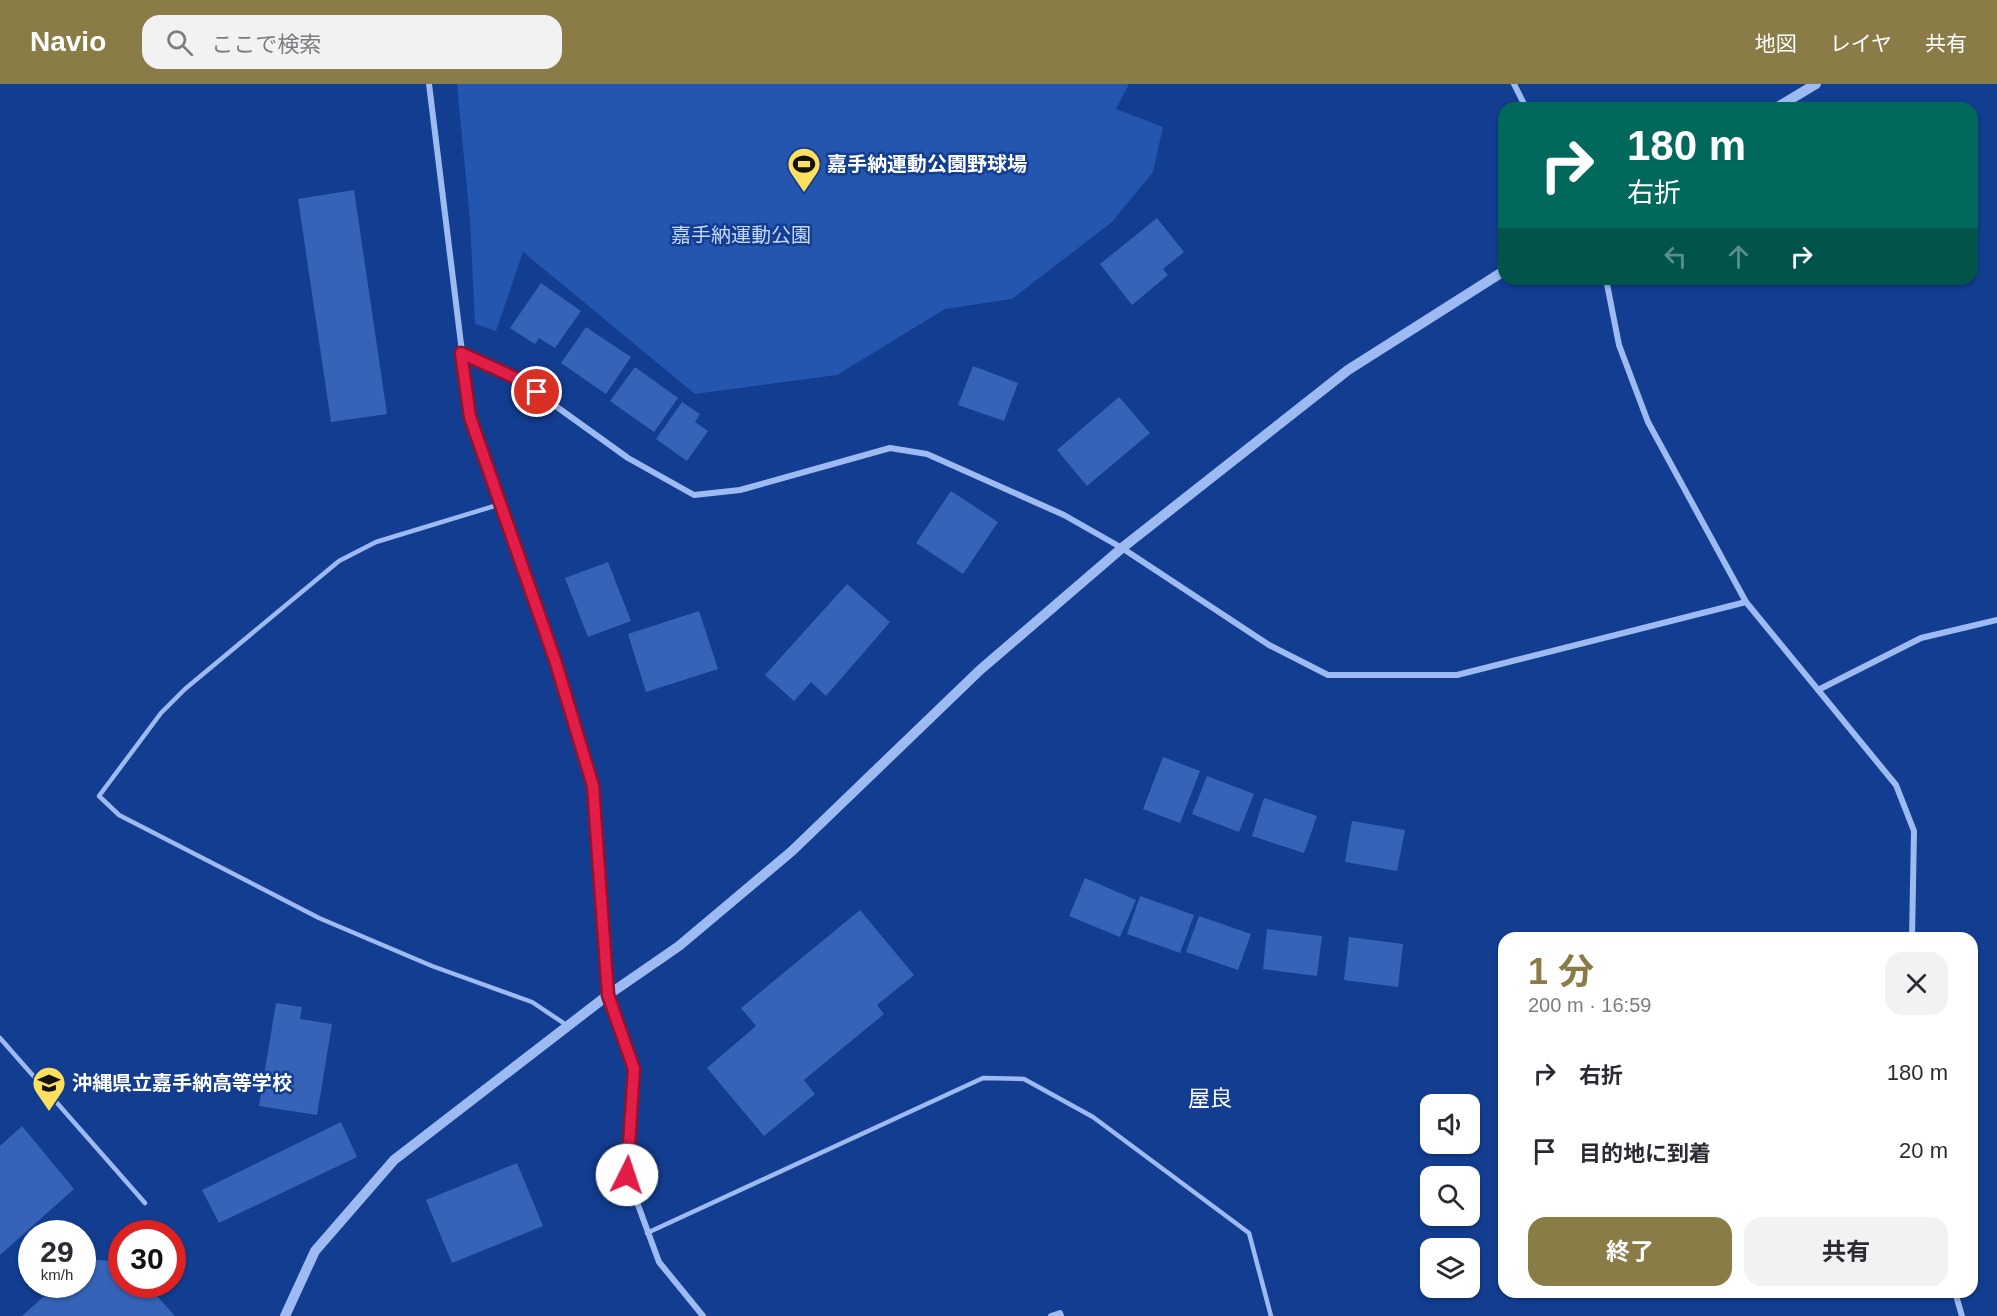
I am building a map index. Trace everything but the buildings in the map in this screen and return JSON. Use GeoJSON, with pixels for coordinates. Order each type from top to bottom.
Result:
{"type":"FeatureCollection","features":[{"type":"Feature","properties":{"kind":"street"},"geometry":{"type":"LineString","coordinates":[[429,84],[470,417],[555,660],[593,786],[608,995],[634,1069],[627,1175],[659,1262],[702,1316]]}},
{"type":"Feature","properties":{"kind":"street"},"geometry":{"type":"LineString","coordinates":[[1514,84],[1524,102]]}},
{"type":"Feature","properties":{"kind":"street"},"geometry":{"type":"LineString","coordinates":[[1786,102],[1816,84]]}},
{"type":"Feature","properties":{"kind":"street"},"geometry":{"type":"LineString","coordinates":[[285,1316],[315,1251],[394,1160],[608,995],[679,946],[792,851],[980,670],[1122,548],[1348,370],[1498,275]]}},
{"type":"Feature","properties":{"kind":"street"},"geometry":{"type":"LineString","coordinates":[[1607,285],[1619,345],[1648,422],[1746,602],[1896,785],[1914,831],[1912,932]]}},
{"type":"Feature","properties":{"kind":"street"},"geometry":{"type":"LineString","coordinates":[[461,353],[518,379],[628,458],[694,495],[740,490],[890,448],[927,454],[1064,515],[1122,548],[1269,645],[1328,675],[1457,675],[1746,602]]}},
{"type":"Feature","properties":{"kind":"street"},"geometry":{"type":"LineString","coordinates":[[1818,690],[1921,638],[1997,620]]}},
{"type":"Feature","properties":{"kind":"street"},"geometry":{"type":"LineString","coordinates":[[1957,1298],[1962,1316]]}},
{"type":"Feature","properties":{"kind":"street"},"geometry":{"type":"LineString","coordinates":[[1051,1316],[1060,1312],[1061,1316]]}},
{"type":"Feature","properties":{"kind":"lane"},"geometry":{"type":"LineString","coordinates":[[501,504],[376,542],[339,561],[169,705],[99,796],[119,815],[319,918],[432,966],[532,1002],[569,1027]]}},
{"type":"Feature","properties":{"kind":"lane"},"geometry":{"type":"LineString","coordinates":[[0,1038],[145,1203]]}},
{"type":"Feature","properties":{"kind":"lane"},"geometry":{"type":"LineString","coordinates":[[647,1233],[983,1078],[1024,1079],[1093,1117],[1249,1233],[1271,1316]]}},
{"type":"Feature","properties":{"kind":"green space","name":"嘉手納運動公園"},"geometry":{"type":"Polygon","coordinates":[[[457,84],[1129,84],[1116,109],[1163,127],[1153,172],[1112,222],[1012,299],[945,309],[837,375],[695,394],[523,252],[496,331],[475,324],[470,221],[457,84]]]}},
{"type":"Feature","properties":{"kind":"place","name":"嘉手納運動公園野球場"},"geometry":{"type":"Point","coordinates":[804,193]}},
{"type":"Feature","properties":{"kind":"place","name":"沖縄県立嘉手納高等学校"},"geometry":{"type":"Point","coordinates":[49,1112]}},
{"type":"Feature","properties":{"kind":"district","name":"屋良"},"geometry":{"type":"Point","coordinates":[1210,1098]}},
{"type":"Feature","properties":{"kind":"route"},"geometry":{"type":"LineString","coordinates":[[537,392],[518,379],[461,353],[470,417],[555,660],[593,786],[608,995],[634,1069],[627,1175]]}}]}
